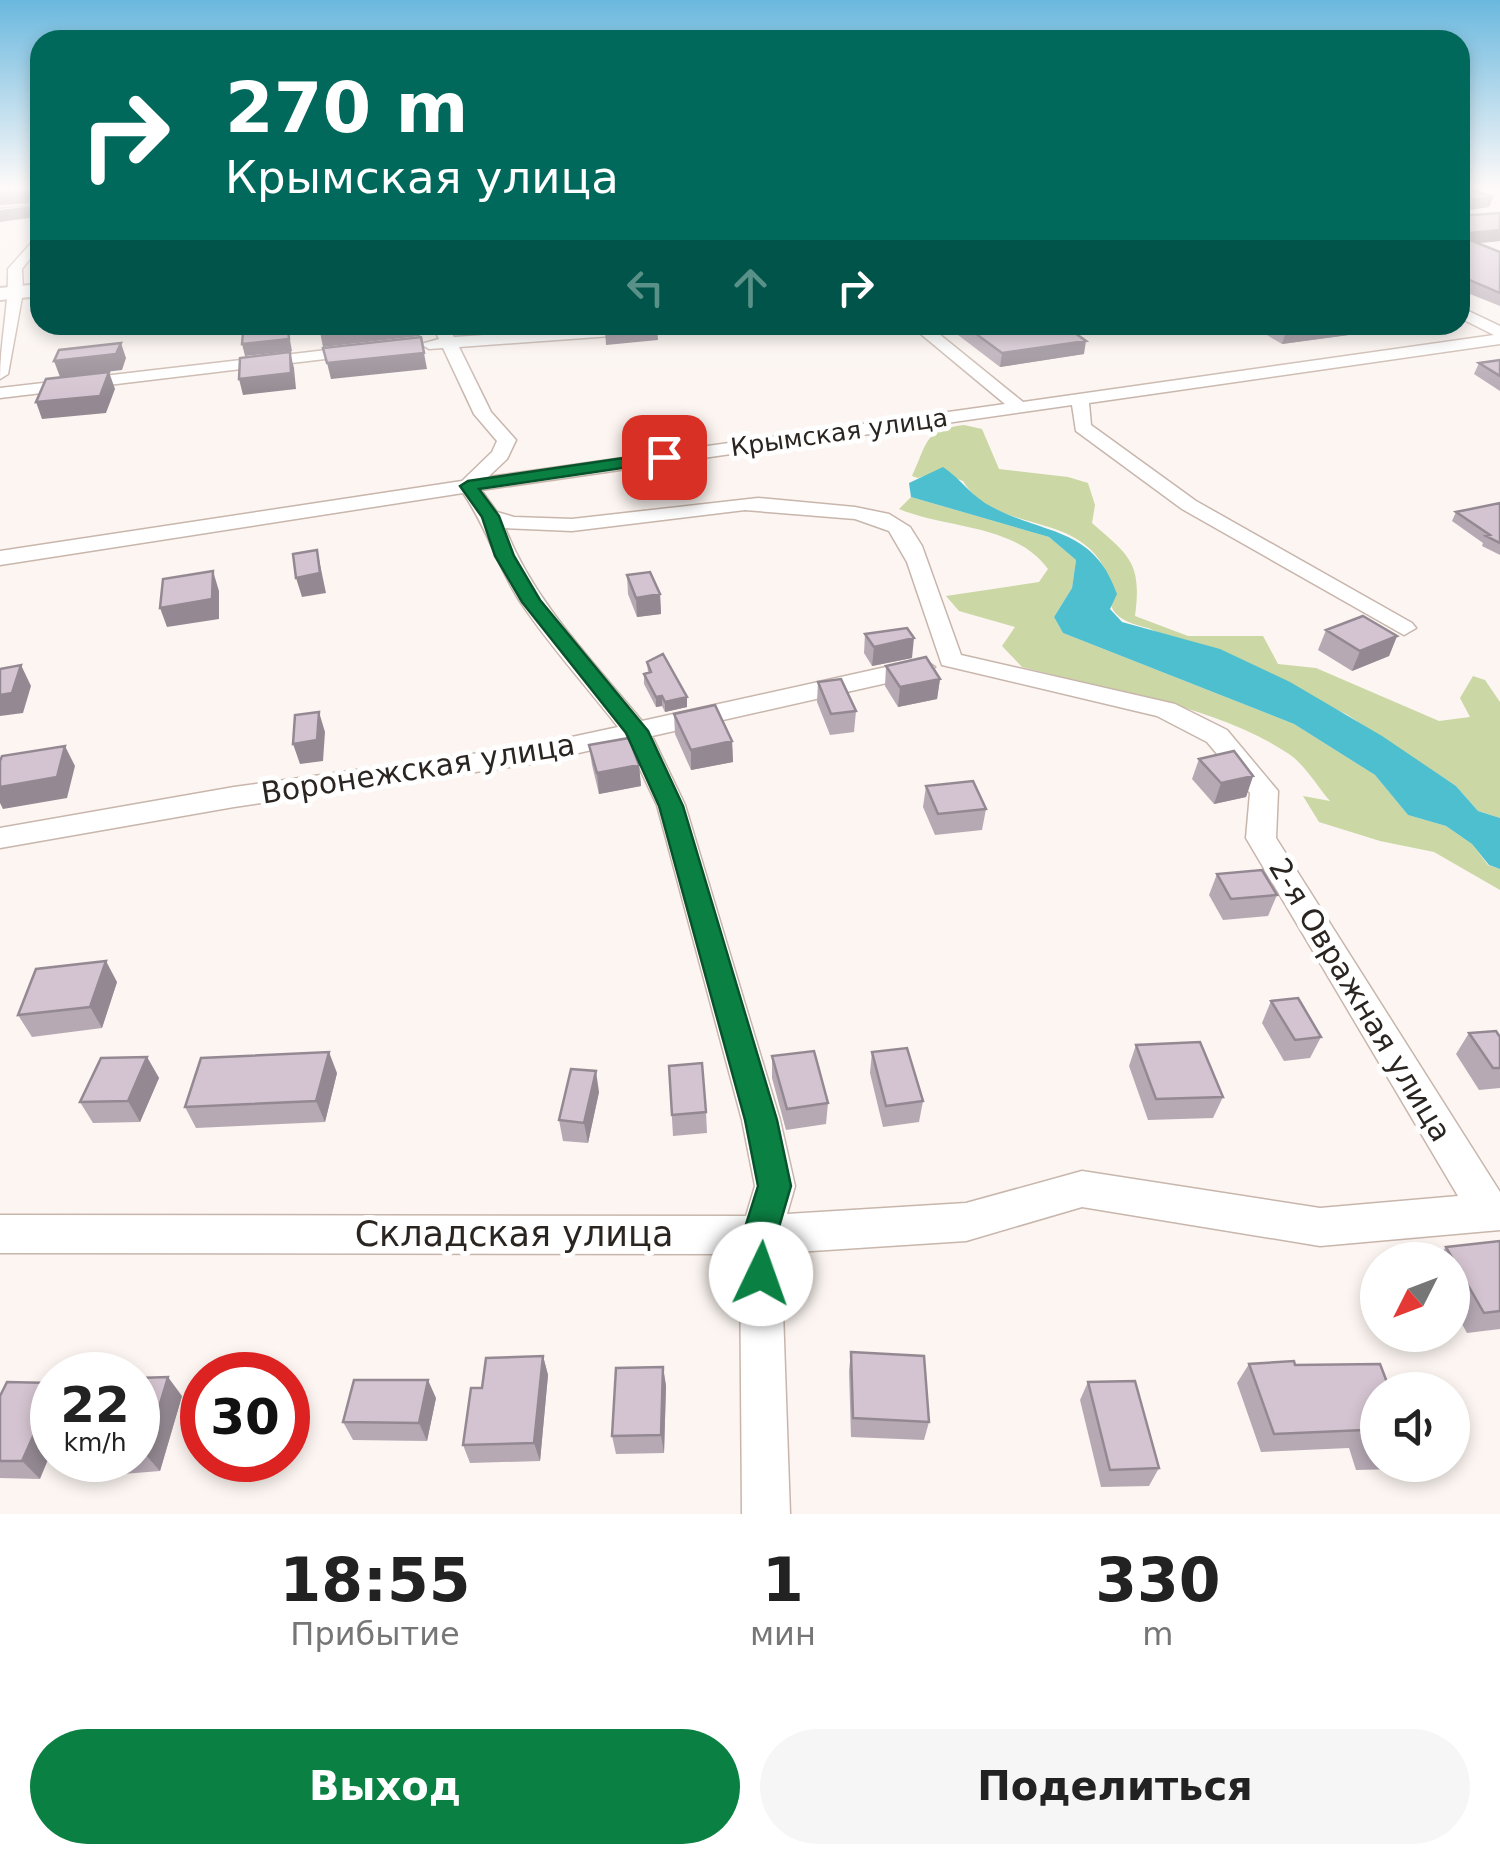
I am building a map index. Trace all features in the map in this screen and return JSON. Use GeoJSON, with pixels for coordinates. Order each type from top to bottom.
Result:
{"type":"FeatureCollection","features":[{"type":"Feature","properties":{"kind":"street"},"geometry":{"type":"LineString","coordinates":[[0,374],[8,293],[15,268],[24,257]]}},
{"type":"Feature","properties":{"kind":"street"},"geometry":{"type":"LineString","coordinates":[[1470,317],[1500,332]]}},
{"type":"Feature","properties":{"kind":"street"},"geometry":{"type":"LineString","coordinates":[[494,335],[434,338],[483,414],[507,440],[500,454],[468,486],[490,516],[504,556],[532,602],[636,731],[671,806],[761,1120],[775,1186],[760,1234],[766,1514]]}},
{"type":"Feature","properties":{"kind":"street"},"geometry":{"type":"LineString","coordinates":[[930,335],[1018,406]]}},
{"type":"Feature","properties":{"kind":"street","name":"Крымская улица"},"geometry":{"type":"LineString","coordinates":[[0,558],[1018,406],[1500,340]]}},
{"type":"Feature","properties":{"kind":"street"},"geometry":{"type":"LineString","coordinates":[[0,393],[385,348]]}},
{"type":"Feature","properties":{"kind":"street"},"geometry":{"type":"LineString","coordinates":[[1080,397],[1082,427],[1189,506],[1404,628]]}},
{"type":"Feature","properties":{"kind":"street"},"geometry":{"type":"LineString","coordinates":[[490,516],[506,524],[540,526],[734,504],[860,513],[900,530],[921,571],[939,636],[951,660]]}},
{"type":"Feature","properties":{"kind":"street","name":"Воронежская улица"},"geometry":{"type":"LineString","coordinates":[[0,838],[234,797],[530,756],[951,660]]}},
{"type":"Feature","properties":{"kind":"street","name":"2-я Овражная улица"},"geometry":{"type":"LineString","coordinates":[[951,660],[1166,710],[1217,736],[1264,791],[1261,838],[1495,1211]]}},
{"type":"Feature","properties":{"kind":"street","name":"Складская улица"},"geometry":{"type":"LineString","coordinates":[[0,1234],[760,1234],[966,1222],[1082,1189],[1320,1227],[1495,1211]]}},
{"type":"Feature","properties":{"kind":"green space"},"geometry":{"type":"Polygon","coordinates":[[[964,425],[982,429],[999,469],[1088,483],[1095,505],[1092,523],[1124,553],[1134,572],[1135,616],[1188,636],[1263,636],[1278,664],[1316,668],[1439,721],[1470,717],[1460,698],[1473,676],[1485,680],[1500,702],[1500,818],[1478,811],[1456,786],[1346,714],[1117,615],[1102,564],[1077,539],[989,506],[963,481],[936,472],[912,476],[934,435],[964,425]]]}},
{"type":"Feature","properties":{"kind":"green space"},"geometry":{"type":"Polygon","coordinates":[[[911,497],[1049,537],[1076,560],[1072,588],[1054,617],[1063,633],[1294,724],[1375,775],[1408,815],[1446,826],[1472,844],[1488,865],[1500,869],[1500,890],[1434,852],[1319,822],[1303,796],[1330,801],[1295,759],[1261,737],[1195,711],[1022,667],[1002,646],[1015,627],[959,611],[946,596],[1039,582],[1048,569],[1018,543],[899,509],[911,497]]]}},
{"type":"Feature","properties":{"kind":"water"},"geometry":{"type":"Polygon","coordinates":[[[943,467],[985,503],[1066,536],[1095,556],[1117,594],[1110,609],[1122,622],[1220,649],[1290,682],[1382,736],[1456,786],[1478,811],[1500,818],[1500,869],[1489,865],[1472,844],[1446,826],[1408,815],[1375,775],[1294,724],[1063,633],[1054,617],[1072,588],[1076,560],[1049,537],[911,497],[909,483],[943,467]]]}},
{"type":"Feature","properties":{"kind":"building"},"geometry":{"type":"Polygon","coordinates":[[[1470,257],[1500,257],[1500,293],[1470,280],[1470,257]]]}},
{"type":"Feature","properties":{"kind":"building"},"geometry":{"type":"Polygon","coordinates":[[[243,335],[289,335],[289,339],[242,344],[243,335]]]}},
{"type":"Feature","properties":{"kind":"building"},"geometry":{"type":"Polygon","coordinates":[[[978,335],[1078,335],[1086,341],[1002,353],[978,335]]]}},
{"type":"Feature","properties":{"kind":"building"},"geometry":{"type":"Polygon","coordinates":[[[421,337],[424,353],[327,363],[323,348],[421,337]]]}},
{"type":"Feature","properties":{"kind":"building"},"geometry":{"type":"Polygon","coordinates":[[[121,343],[116,354],[54,361],[59,350],[121,343]]]}},
{"type":"Feature","properties":{"kind":"building"},"geometry":{"type":"Polygon","coordinates":[[[290,352],[291,373],[239,379],[240,358],[290,352]]]}},
{"type":"Feature","properties":{"kind":"building"},"geometry":{"type":"Polygon","coordinates":[[[1500,360],[1500,376],[1479,363],[1500,360]]]}},
{"type":"Feature","properties":{"kind":"building"},"geometry":{"type":"Polygon","coordinates":[[[109,372],[100,396],[36,402],[46,379],[109,372]]]}},
{"type":"Feature","properties":{"kind":"building"},"geometry":{"type":"Polygon","coordinates":[[[1500,503],[1500,543],[1456,512],[1500,503]]]}},
{"type":"Feature","properties":{"kind":"building"},"geometry":{"type":"Polygon","coordinates":[[[317,550],[320,573],[296,578],[293,554],[317,550]]]}},
{"type":"Feature","properties":{"kind":"building"},"geometry":{"type":"Polygon","coordinates":[[[213,571],[212,599],[160,608],[163,579],[213,571]]]}},
{"type":"Feature","properties":{"kind":"building"},"geometry":{"type":"Polygon","coordinates":[[[650,572],[660,594],[636,598],[627,575],[650,572]]]}},
{"type":"Feature","properties":{"kind":"building"},"geometry":{"type":"Polygon","coordinates":[[[1363,616],[1397,636],[1360,651],[1326,630],[1363,616]]]}},
{"type":"Feature","properties":{"kind":"building"},"geometry":{"type":"Polygon","coordinates":[[[907,628],[914,638],[874,647],[865,634],[907,628]]]}},
{"type":"Feature","properties":{"kind":"building"},"geometry":{"type":"Polygon","coordinates":[[[663,654],[687,697],[665,702],[662,696],[656,697],[644,674],[651,672],[647,662],[663,654]]]}},
{"type":"Feature","properties":{"kind":"building"},"geometry":{"type":"Polygon","coordinates":[[[926,657],[940,679],[900,687],[886,666],[926,657]]]}},
{"type":"Feature","properties":{"kind":"building"},"geometry":{"type":"Polygon","coordinates":[[[21,665],[12,693],[0,695],[0,669],[21,665]]]}},
{"type":"Feature","properties":{"kind":"building"},"geometry":{"type":"Polygon","coordinates":[[[841,679],[856,711],[831,714],[818,682],[841,679]]]}},
{"type":"Feature","properties":{"kind":"building"},"geometry":{"type":"Polygon","coordinates":[[[715,705],[732,741],[691,750],[674,714],[715,705]]]}},
{"type":"Feature","properties":{"kind":"building"},"geometry":{"type":"Polygon","coordinates":[[[319,712],[317,740],[293,744],[295,715],[319,712]]]}},
{"type":"Feature","properties":{"kind":"building"},"geometry":{"type":"Polygon","coordinates":[[[629,738],[639,765],[597,773],[589,745],[629,738]]]}},
{"type":"Feature","properties":{"kind":"building"},"geometry":{"type":"Polygon","coordinates":[[[65,746],[57,777],[0,787],[2,756],[65,746]]]}},
{"type":"Feature","properties":{"kind":"building"},"geometry":{"type":"Polygon","coordinates":[[[1234,751],[1253,776],[1221,783],[1199,759],[1234,751]]]}},
{"type":"Feature","properties":{"kind":"building"},"geometry":{"type":"Polygon","coordinates":[[[973,781],[986,809],[938,814],[926,786],[973,781]]]}},
{"type":"Feature","properties":{"kind":"building"},"geometry":{"type":"Polygon","coordinates":[[[1262,870],[1277,895],[1231,899],[1217,874],[1262,870]]]}},
{"type":"Feature","properties":{"kind":"building"},"geometry":{"type":"Polygon","coordinates":[[[106,961],[90,1007],[18,1015],[36,969],[106,961]]]}},
{"type":"Feature","properties":{"kind":"building"},"geometry":{"type":"Polygon","coordinates":[[[1298,998],[1321,1037],[1295,1040],[1271,1001],[1298,998]]]}},
{"type":"Feature","properties":{"kind":"building"},"geometry":{"type":"Polygon","coordinates":[[[1496,1031],[1500,1037],[1500,1068],[1493,1068],[1469,1033],[1496,1031]]]}},
{"type":"Feature","properties":{"kind":"building"},"geometry":{"type":"Polygon","coordinates":[[[1200,1042],[1223,1097],[1156,1099],[1136,1045],[1200,1042]]]}},
{"type":"Feature","properties":{"kind":"building"},"geometry":{"type":"Polygon","coordinates":[[[907,1048],[923,1101],[886,1106],[872,1052],[907,1048]]]}},
{"type":"Feature","properties":{"kind":"building"},"geometry":{"type":"Polygon","coordinates":[[[814,1051],[828,1103],[787,1109],[772,1056],[814,1051]]]}},
{"type":"Feature","properties":{"kind":"building"},"geometry":{"type":"Polygon","coordinates":[[[329,1052],[316,1101],[185,1107],[201,1058],[329,1052]]]}},
{"type":"Feature","properties":{"kind":"building"},"geometry":{"type":"Polygon","coordinates":[[[147,1057],[128,1101],[80,1102],[101,1058],[147,1057]]]}},
{"type":"Feature","properties":{"kind":"building"},"geometry":{"type":"Polygon","coordinates":[[[702,1063],[706,1112],[672,1115],[669,1066],[702,1063]]]}},
{"type":"Feature","properties":{"kind":"building"},"geometry":{"type":"Polygon","coordinates":[[[571,1069],[596,1071],[584,1123],[559,1120],[571,1069]]]}},
{"type":"Feature","properties":{"kind":"building"},"geometry":{"type":"Polygon","coordinates":[[[1500,1241],[1500,1311],[1484,1313],[1470,1289],[1470,1244],[1500,1241]]]}},
{"type":"Feature","properties":{"kind":"building"},"geometry":{"type":"Polygon","coordinates":[[[851,1352],[924,1356],[929,1422],[853,1418],[851,1352]]]}},
{"type":"Feature","properties":{"kind":"building"},"geometry":{"type":"Polygon","coordinates":[[[543,1356],[534,1443],[463,1445],[471,1388],[482,1388],[486,1358],[543,1356]]]}},
{"type":"Feature","properties":{"kind":"building"},"geometry":{"type":"Polygon","coordinates":[[[1249,1364],[1380,1364],[1383,1372],[1360,1372],[1360,1430],[1274,1434],[1249,1364]]]}},
{"type":"Feature","properties":{"kind":"building"},"geometry":{"type":"Polygon","coordinates":[[[663,1367],[661,1435],[612,1436],[616,1368],[663,1367]]]}},
{"type":"Feature","properties":{"kind":"building"},"geometry":{"type":"Polygon","coordinates":[[[160,1377],[168,1377],[160,1404],[160,1377]]]}},
{"type":"Feature","properties":{"kind":"building"},"geometry":{"type":"Polygon","coordinates":[[[354,1380],[428,1380],[419,1423],[343,1422],[354,1380]]]}},
{"type":"Feature","properties":{"kind":"building"},"geometry":{"type":"Polygon","coordinates":[[[1135,1381],[1159,1468],[1110,1470],[1088,1382],[1135,1381]]]}},
{"type":"Feature","properties":{"kind":"building"},"geometry":{"type":"Polygon","coordinates":[[[7,1382],[30,1383],[30,1443],[22,1461],[0,1461],[0,1396],[7,1382]]]}},
{"type":"Feature","properties":{"kind":"route"},"geometry":{"type":"LineString","coordinates":[[664,457],[468,486],[490,516],[504,556],[532,602],[636,731],[671,806],[711,957],[761,1120],[775,1186],[760,1234],[761,1274]]}}]}
